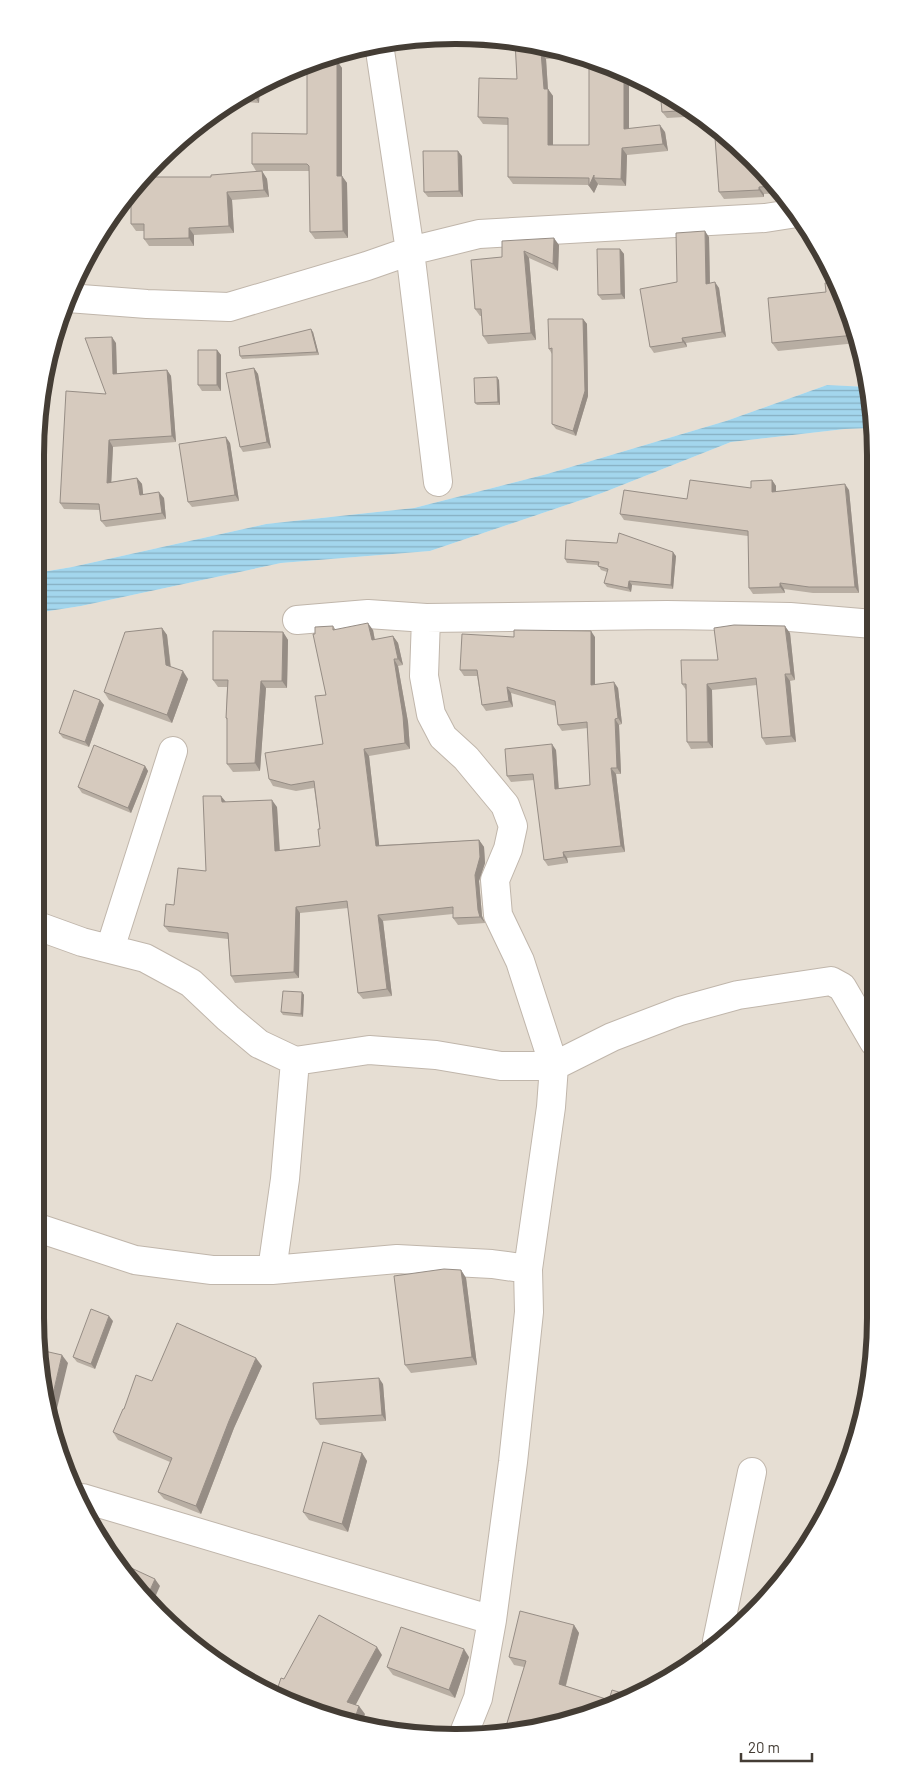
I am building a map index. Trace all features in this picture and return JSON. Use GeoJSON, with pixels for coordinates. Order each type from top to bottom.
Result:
{"type":"FeatureCollection","features":[{"type":"Feature","properties":{"kind":"street"},"geometry":{"type":"LineString","coordinates":[[379,51],[410,251],[438,482]]}},
{"type":"Feature","properties":{"kind":"street"},"geometry":{"type":"LineString","coordinates":[[75,299],[147,304],[229,307],[367,266],[410,251],[479,234],[765,218],[789,214]]}},
{"type":"Feature","properties":{"kind":"street"},"geometry":{"type":"LineString","coordinates":[[297,620],[368,614],[426,618],[667,615],[790,617],[867,623]]}},
{"type":"Feature","properties":{"kind":"street"},"geometry":{"type":"LineString","coordinates":[[426,618],[424,676],[431,714],[443,736],[466,758],[505,805],[513,826],[508,849],[495,880],[498,914],[520,961],[554,1066],[528,1269],[529,1312],[513,1462],[492,1620],[478,1698],[466,1729]]}},
{"type":"Feature","properties":{"kind":"street"},"geometry":{"type":"LineString","coordinates":[[110,949],[173,751]]}},
{"type":"Feature","properties":{"kind":"street"},"geometry":{"type":"LineString","coordinates":[[44,928],[82,942],[145,958],[191,983],[259,1044],[295,1061],[369,1050],[436,1055],[501,1066],[554,1066],[612,1037],[680,1011],[738,995],[831,981],[842,987],[867,1030]]}},
{"type":"Feature","properties":{"kind":"street"},"geometry":{"type":"LineString","coordinates":[[272,1270],[285,1179],[295,1061]]}},
{"type":"Feature","properties":{"kind":"street"},"geometry":{"type":"LineString","coordinates":[[44,1230],[135,1260],[212,1270],[272,1270],[397,1260],[492,1264],[528,1269]]}},
{"type":"Feature","properties":{"kind":"street"},"geometry":{"type":"LineString","coordinates":[[718,1634],[752,1472]]}},
{"type":"Feature","properties":{"kind":"street"},"geometry":{"type":"LineString","coordinates":[[86,1499],[492,1620]]}},
{"type":"Feature","properties":{"kind":"shaded area"},"geometry":{"type":"Polygon","coordinates":[[[456,44],[509,47],[562,58],[588,66],[638,86],[661,99],[684,113],[727,146],[747,164],[782,205],[798,227],[825,273],[836,298],[853,349],[861,387],[827,385],[726,421],[547,474],[414,508],[266,524],[44,572],[45,429],[47,402],[58,349],[75,298],[86,273],[113,227],[129,205],[164,164],[184,146],[227,113],[273,86],[298,75],[349,58],[402,47],[429,45],[456,44]]]}},
{"type":"Feature","properties":{"kind":"shaded area"},"geometry":{"type":"Polygon","coordinates":[[[866,428],[867,456],[867,1318],[864,1371],[853,1424],[836,1475],[825,1500],[798,1546],[782,1568],[747,1609],[727,1627],[684,1660],[661,1674],[638,1687],[588,1707],[562,1715],[509,1726],[456,1729],[429,1728],[402,1726],[349,1715],[298,1698],[273,1687],[227,1660],[184,1627],[164,1609],[129,1568],[113,1546],[86,1500],[66,1450],[52,1398],[47,1371],[44,1318],[44,612],[81,606],[281,563],[430,551],[602,493],[731,442],[866,428]]]}},
{"type":"Feature","properties":{"kind":"water"},"geometry":{"type":"Polygon","coordinates":[[[827,385],[861,387],[866,428],[731,442],[602,493],[430,551],[281,563],[81,606],[44,612],[44,572],[266,524],[414,508],[547,474],[726,421],[827,385]]]}},
{"type":"Feature","properties":{"kind":"building"},"geometry":{"type":"Polygon","coordinates":[[[515,48],[541,53],[544,89],[548,89],[548,145],[589,145],[589,66],[624,80],[624,129],[660,125],[663,144],[622,148],[621,179],[594,178],[594,175],[589,186],[589,178],[508,177],[508,118],[478,117],[479,78],[517,79],[515,48]]]}},
{"type":"Feature","properties":{"kind":"building"},"geometry":{"type":"Polygon","coordinates":[[[337,62],[337,176],[342,176],[343,231],[310,232],[309,166],[307,164],[252,164],[252,133],[307,134],[307,72],[337,62]]]}},
{"type":"Feature","properties":{"kind":"building"},"geometry":{"type":"Polygon","coordinates":[[[661,99],[680,111],[662,112],[661,99]]]}},
{"type":"Feature","properties":{"kind":"building"},"geometry":{"type":"Polygon","coordinates":[[[715,136],[747,164],[767,187],[759,187],[759,190],[719,192],[715,136]]]}},
{"type":"Feature","properties":{"kind":"building"},"geometry":{"type":"Polygon","coordinates":[[[423,151],[458,151],[459,191],[424,192],[423,151]]]}},
{"type":"Feature","properties":{"kind":"building"},"geometry":{"type":"Polygon","coordinates":[[[262,171],[264,190],[227,192],[229,226],[189,228],[189,238],[144,239],[144,224],[131,224],[131,203],[152,177],[211,177],[211,175],[262,171]]]}},
{"type":"Feature","properties":{"kind":"building"},"geometry":{"type":"Polygon","coordinates":[[[705,231],[706,284],[715,282],[722,332],[682,338],[683,342],[650,347],[640,289],[677,282],[676,233],[705,231]]]}},
{"type":"Feature","properties":{"kind":"building"},"geometry":{"type":"Polygon","coordinates":[[[554,238],[553,264],[524,251],[531,333],[483,336],[481,309],[475,309],[471,260],[502,257],[502,241],[554,238]]]}},
{"type":"Feature","properties":{"kind":"building"},"geometry":{"type":"Polygon","coordinates":[[[597,249],[620,249],[621,294],[598,295],[597,249]]]}},
{"type":"Feature","properties":{"kind":"building"},"geometry":{"type":"Polygon","coordinates":[[[825,283],[829,283],[849,336],[772,343],[768,298],[826,292],[825,283]]]}},
{"type":"Feature","properties":{"kind":"building"},"geometry":{"type":"Polygon","coordinates":[[[548,319],[583,319],[585,391],[573,431],[552,424],[552,348],[549,349],[548,319]]]}},
{"type":"Feature","properties":{"kind":"building"},"geometry":{"type":"Polygon","coordinates":[[[311,329],[317,352],[240,356],[239,347],[311,329]]]}},
{"type":"Feature","properties":{"kind":"building"},"geometry":{"type":"Polygon","coordinates":[[[112,337],[113,374],[167,370],[172,436],[109,440],[107,483],[137,478],[140,495],[159,492],[162,513],[101,521],[99,504],[60,503],[66,391],[106,394],[85,338],[112,337]]]}},
{"type":"Feature","properties":{"kind":"building"},"geometry":{"type":"Polygon","coordinates":[[[198,350],[217,350],[217,385],[198,385],[198,350]]]}},
{"type":"Feature","properties":{"kind":"building"},"geometry":{"type":"Polygon","coordinates":[[[254,368],[267,442],[240,447],[226,373],[254,368]]]}},
{"type":"Feature","properties":{"kind":"building"},"geometry":{"type":"Polygon","coordinates":[[[497,377],[498,402],[475,403],[474,378],[497,377]]]}},
{"type":"Feature","properties":{"kind":"building"},"geometry":{"type":"Polygon","coordinates":[[[226,437],[235,495],[188,502],[179,444],[226,437]]]}},
{"type":"Feature","properties":{"kind":"building"},"geometry":{"type":"Polygon","coordinates":[[[690,480],[751,488],[751,481],[772,480],[772,492],[845,484],[855,587],[809,587],[780,583],[780,587],[749,588],[748,531],[620,514],[624,490],[687,499],[690,480]]]}},
{"type":"Feature","properties":{"kind":"building"},"geometry":{"type":"Polygon","coordinates":[[[619,533],[673,552],[671,585],[629,581],[628,588],[604,583],[608,569],[598,566],[599,562],[565,559],[566,540],[617,543],[619,533]]]}},
{"type":"Feature","properties":{"kind":"building"},"geometry":{"type":"Polygon","coordinates":[[[368,623],[372,640],[393,636],[398,659],[394,659],[403,716],[405,743],[364,749],[376,846],[479,840],[480,857],[475,875],[480,917],[453,918],[453,907],[378,915],[387,989],[358,993],[347,901],[296,907],[294,972],[231,976],[228,933],[164,926],[166,904],[174,905],[178,868],[206,871],[203,796],[221,796],[222,802],[272,800],[275,851],[320,846],[318,829],[320,829],[314,781],[291,785],[269,779],[265,753],[323,744],[315,696],[326,695],[313,634],[315,634],[315,627],[333,626],[333,630],[368,623]]]}},
{"type":"Feature","properties":{"kind":"building"},"geometry":{"type":"Polygon","coordinates":[[[734,625],[785,626],[791,674],[785,674],[791,736],[762,738],[756,678],[707,684],[708,742],[687,742],[686,684],[682,684],[681,660],[718,660],[714,628],[734,625]]]}},
{"type":"Feature","properties":{"kind":"building"},"geometry":{"type":"Polygon","coordinates":[[[162,628],[166,665],[183,671],[167,715],[104,692],[125,632],[162,628]]]}},
{"type":"Feature","properties":{"kind":"building"},"geometry":{"type":"Polygon","coordinates":[[[514,630],[591,631],[591,685],[614,682],[618,718],[615,719],[617,768],[611,768],[621,846],[563,852],[564,857],[544,860],[533,774],[507,776],[505,749],[552,744],[555,789],[590,785],[587,722],[558,725],[555,701],[507,687],[509,701],[482,705],[477,670],[460,670],[462,634],[514,637],[514,630]]]}},
{"type":"Feature","properties":{"kind":"building"},"geometry":{"type":"Polygon","coordinates":[[[213,631],[283,632],[282,681],[261,681],[255,763],[227,764],[226,718],[228,680],[213,680],[213,631]]]}},
{"type":"Feature","properties":{"kind":"building"},"geometry":{"type":"Polygon","coordinates":[[[74,690],[100,700],[85,742],[59,733],[74,690]]]}},
{"type":"Feature","properties":{"kind":"building"},"geometry":{"type":"Polygon","coordinates":[[[94,745],[145,766],[128,808],[78,787],[94,745]]]}},
{"type":"Feature","properties":{"kind":"building"},"geometry":{"type":"Polygon","coordinates":[[[283,991],[302,992],[301,1014],[281,1012],[283,991]]]}},
{"type":"Feature","properties":{"kind":"building"},"geometry":{"type":"Polygon","coordinates":[[[444,1269],[461,1270],[472,1357],[405,1365],[394,1276],[444,1269]]]}},
{"type":"Feature","properties":{"kind":"building"},"geometry":{"type":"Polygon","coordinates":[[[91,1309],[109,1316],[91,1364],[73,1357],[91,1309]]]}},
{"type":"Feature","properties":{"kind":"building"},"geometry":{"type":"Polygon","coordinates":[[[177,1323],[256,1358],[196,1506],[158,1492],[172,1458],[113,1432],[124,1409],[136,1375],[152,1381],[177,1323]]]}},
{"type":"Feature","properties":{"kind":"building"},"geometry":{"type":"Polygon","coordinates":[[[46,1351],[62,1355],[52,1398],[46,1351]]]}},
{"type":"Feature","properties":{"kind":"building"},"geometry":{"type":"Polygon","coordinates":[[[379,1378],[382,1415],[316,1419],[313,1383],[379,1378]]]}},
{"type":"Feature","properties":{"kind":"building"},"geometry":{"type":"Polygon","coordinates":[[[323,1442],[362,1453],[342,1524],[303,1512],[323,1442]]]}},
{"type":"Feature","properties":{"kind":"building"},"geometry":{"type":"Polygon","coordinates":[[[128,1566],[155,1579],[149,1592],[128,1566]]]}},
{"type":"Feature","properties":{"kind":"building"},"geometry":{"type":"Polygon","coordinates":[[[520,1611],[574,1625],[559,1684],[608,1700],[562,1715],[536,1721],[513,1725],[507,1723],[526,1661],[509,1657],[520,1611]]]}},
{"type":"Feature","properties":{"kind":"building"},"geometry":{"type":"Polygon","coordinates":[[[319,1615],[377,1647],[347,1702],[359,1706],[356,1716],[323,1707],[277,1689],[281,1678],[284,1679],[319,1615]]]}},
{"type":"Feature","properties":{"kind":"building"},"geometry":{"type":"Polygon","coordinates":[[[401,1627],[464,1649],[449,1690],[387,1667],[401,1627]]]}},
{"type":"Feature","properties":{"kind":"building"},"geometry":{"type":"Polygon","coordinates":[[[612,1690],[623,1693],[609,1699],[612,1690]]]}}]}
